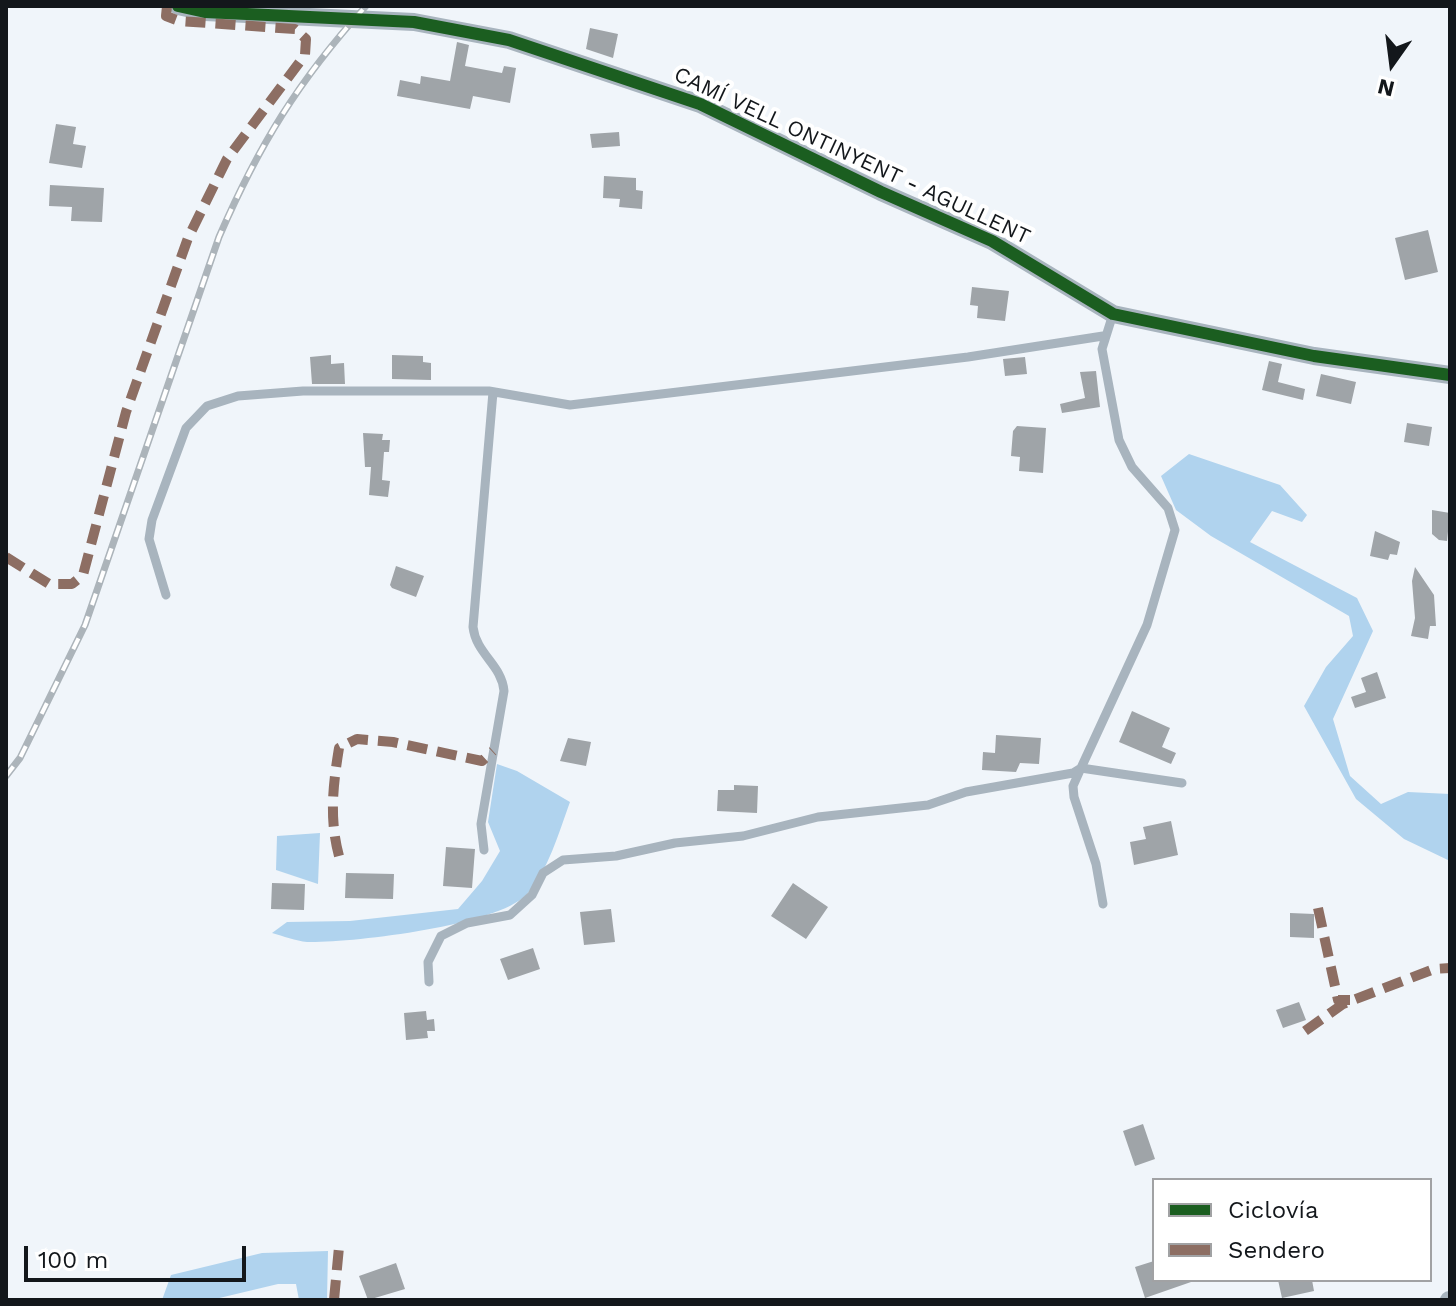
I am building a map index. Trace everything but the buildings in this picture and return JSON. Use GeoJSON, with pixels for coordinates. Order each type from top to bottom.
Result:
{"type":"FeatureCollection","features":[{"type":"Feature","properties":{"kind":"street","name":"CAMÍ VELL ONTINYENT - AGULLENT"},"geometry":{"type":"LineString","coordinates":[[178,6],[205,12],[325,15],[453,27],[509,40],[700,104],[881,192],[967,229],[1027,260],[1113,314],[1314,356],[1450,375]]}},
{"type":"Feature","properties":{"kind":"lane"},"geometry":{"type":"LineString","coordinates":[[1103,904],[1096,864],[1073,786],[1147,625],[1175,530],[1168,508],[1132,467],[1119,440],[1102,349],[1103,336],[1113,314]]}},
{"type":"Feature","properties":{"kind":"lane"},"geometry":{"type":"LineString","coordinates":[[166,595],[152,556],[152,520],[178,444],[194,415],[207,406],[238,396],[303,391],[493,392],[570,405],[968,357],[1103,336]]}},
{"type":"Feature","properties":{"kind":"lane"},"geometry":{"type":"LineString","coordinates":[[484,850],[481,824],[504,691],[503,679],[479,649],[473,627],[493,392]]}},
{"type":"Feature","properties":{"kind":"lane"},"geometry":{"type":"LineString","coordinates":[[429,982],[428,962],[441,936],[467,923],[510,915],[532,895],[543,873],[563,860],[616,856],[675,843],[743,836],[818,817],[928,805],[966,792],[1073,773],[1081,768],[1182,783]]}},
{"type":"Feature","properties":{"kind":"shaded area"},"geometry":{"type":"Polygon","coordinates":[[[1189,454],[1280,485],[1307,515],[1302,522],[1272,511],[1250,542],[1357,598],[1373,631],[1333,719],[1350,776],[1381,804],[1408,792],[1450,794],[1450,861],[1404,839],[1356,799],[1304,706],[1326,667],[1353,636],[1349,616],[1211,536],[1176,510],[1161,476],[1189,454]]]}},
{"type":"Feature","properties":{"kind":"shaded area"},"geometry":{"type":"Polygon","coordinates":[[[497,764],[517,771],[570,802],[547,863],[526,895],[510,906],[485,916],[388,936],[307,942],[272,933],[287,922],[350,921],[458,909],[482,881],[500,851],[488,822],[497,764]]]}},
{"type":"Feature","properties":{"kind":"shaded area"},"geometry":{"type":"Polygon","coordinates":[[[320,833],[318,884],[276,870],[277,836],[320,833]]]}},
{"type":"Feature","properties":{"kind":"shaded area"},"geometry":{"type":"Polygon","coordinates":[[[328,1251],[327,1300],[299,1300],[296,1284],[278,1284],[211,1300],[162,1300],[171,1275],[262,1253],[328,1251]]]}},
{"type":"Feature","properties":{"kind":"railway"},"geometry":{"type":"LineString","coordinates":[[6,776],[20,758],[85,625],[219,237],[234,204],[282,115],[320,61],[366,6]]}},
{"type":"Feature","properties":{"kind":"marked path"},"geometry":{"type":"LineString","coordinates":[[6,557],[49,584],[72,584],[83,575],[126,412],[188,238],[227,159],[305,55],[306,39],[295,29],[179,21],[166,16],[167,6]]}},
{"type":"Feature","properties":{"kind":"marked path"},"geometry":{"type":"LineString","coordinates":[[339,856],[333,802],[339,748],[357,739],[393,742],[482,761],[493,751]]}},
{"type":"Feature","properties":{"kind":"marked path"},"geometry":{"type":"LineString","coordinates":[[1318,908],[1338,1000],[1350,1000]]}},
{"type":"Feature","properties":{"kind":"marked path"},"geometry":{"type":"LineString","coordinates":[[1305,1031],[1343,1004],[1434,969],[1450,968]]}},
{"type":"Feature","properties":{"kind":"marked path"},"geometry":{"type":"LineString","coordinates":[[334,1300],[339,1247]]}},
{"type":"Feature","properties":{"kind":"cycle path"},"geometry":{"type":"LineString","coordinates":[[178,6],[205,12],[414,22],[509,40],[700,104],[881,192],[992,241],[1113,314],[1314,356],[1450,375]]}}]}
